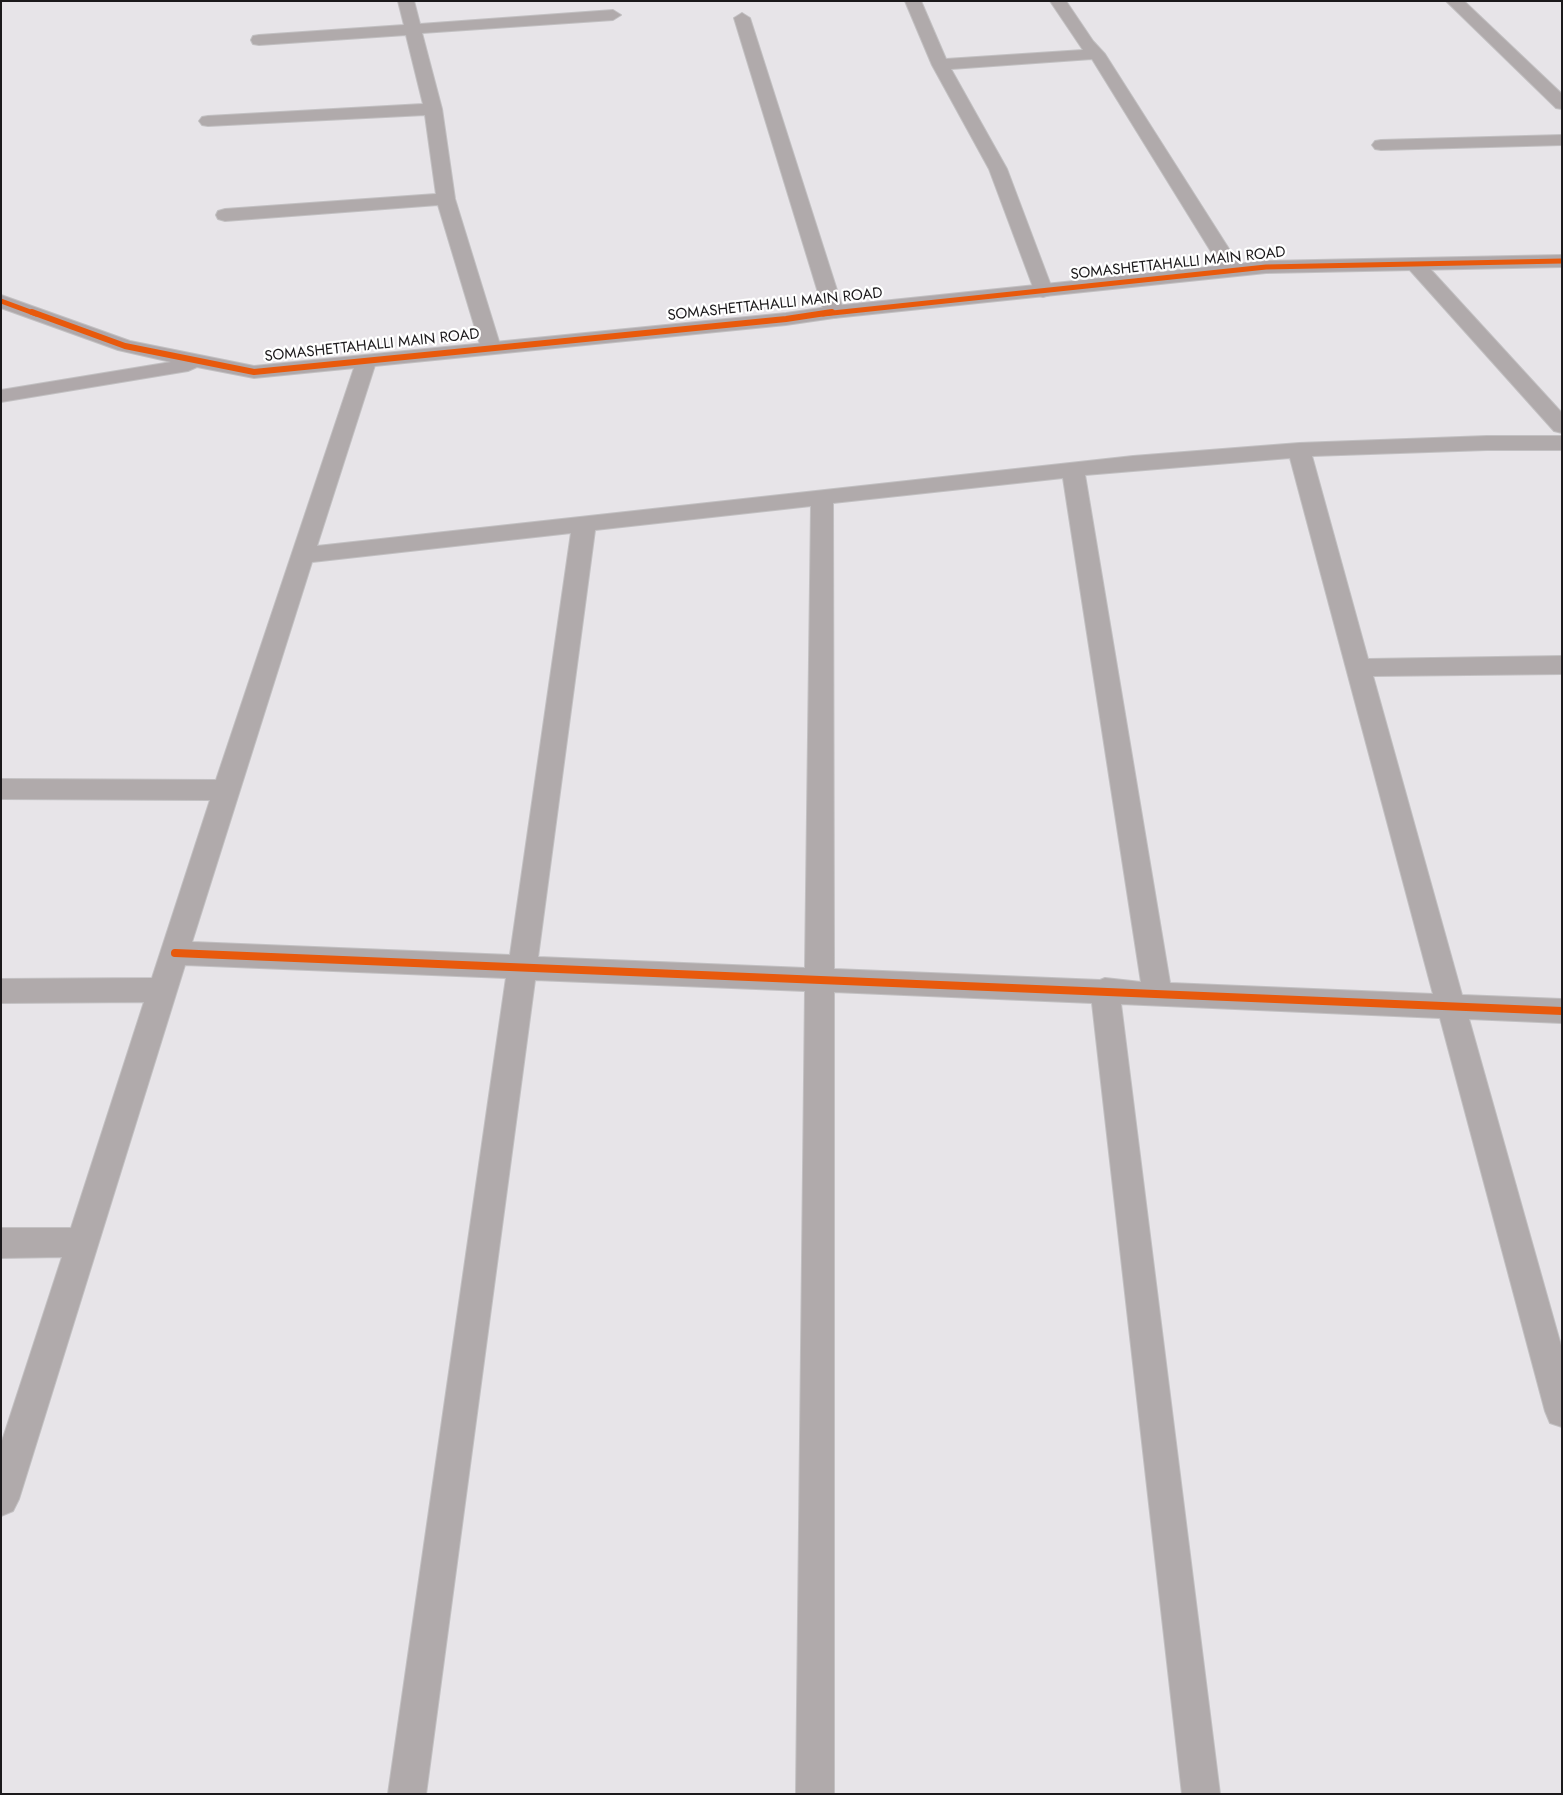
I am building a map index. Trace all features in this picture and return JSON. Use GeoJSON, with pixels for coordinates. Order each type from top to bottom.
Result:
{"type":"FeatureCollection","features":[{"type":"Feature","properties":{"kind":"street"},"geometry":{"type":"LineString","coordinates":[[406,1],[415,30],[433,109],[446,199],[492,348]]}},
{"type":"Feature","properties":{"kind":"street"},"geometry":{"type":"LineString","coordinates":[[913,1],[940,65],[998,170],[1044,291]]}},
{"type":"Feature","properties":{"kind":"street"},"geometry":{"type":"LineString","coordinates":[[1058,1],[1087,44],[1097,54],[1233,271]]}},
{"type":"Feature","properties":{"kind":"street"},"geometry":{"type":"LineString","coordinates":[[1454,1],[1562,104]]}},
{"type":"Feature","properties":{"kind":"street"},"geometry":{"type":"LineString","coordinates":[[259,40],[613,14]]}},
{"type":"Feature","properties":{"kind":"street"},"geometry":{"type":"LineString","coordinates":[[742,18],[834,312]]}},
{"type":"Feature","properties":{"kind":"street"},"geometry":{"type":"LineString","coordinates":[[940,65],[1097,54]]}},
{"type":"Feature","properties":{"kind":"street"},"geometry":{"type":"LineString","coordinates":[[208,121],[433,109]]}},
{"type":"Feature","properties":{"kind":"street"},"geometry":{"type":"LineString","coordinates":[[1381,145],[1562,140]]}},
{"type":"Feature","properties":{"kind":"street"},"geometry":{"type":"LineString","coordinates":[[224,215],[446,199]]}},
{"type":"Feature","properties":{"kind":"street","name":"SOMASHETTAHALLI MAIN ROAD"},"geometry":{"type":"LineString","coordinates":[[1,301],[125,346],[254,372],[786,319],[834,312],[1266,267],[1562,261]]}},
{"type":"Feature","properties":{"kind":"street"},"geometry":{"type":"LineString","coordinates":[[1415,264],[1560,422]]}},
{"type":"Feature","properties":{"kind":"street"},"geometry":{"type":"LineString","coordinates":[[1,396],[204,362]]}},
{"type":"Feature","properties":{"kind":"street"},"geometry":{"type":"LineString","coordinates":[[1,1499],[226,790],[366,362]]}},
{"type":"Feature","properties":{"kind":"street"},"geometry":{"type":"LineString","coordinates":[[303,555],[1073,470],[1299,450],[1487,443],[1562,444]]}},
{"type":"Feature","properties":{"kind":"street"},"geometry":{"type":"LineString","coordinates":[[1299,450],[1562,1411]]}},
{"type":"Feature","properties":{"kind":"street"},"geometry":{"type":"LineString","coordinates":[[1073,470],[1157,993]]}},
{"type":"Feature","properties":{"kind":"street"},"geometry":{"type":"LineString","coordinates":[[815,1794],[822,498]]}},
{"type":"Feature","properties":{"kind":"street"},"geometry":{"type":"LineString","coordinates":[[407,1794],[584,524]]}},
{"type":"Feature","properties":{"kind":"street"},"geometry":{"type":"LineString","coordinates":[[1358,668],[1562,665]]}},
{"type":"Feature","properties":{"kind":"street"},"geometry":{"type":"LineString","coordinates":[[1,789],[226,790]]}},
{"type":"Feature","properties":{"kind":"street"},"geometry":{"type":"LineString","coordinates":[[175,952],[820,980],[1105,990],[1562,1011]]}},
{"type":"Feature","properties":{"kind":"street"},"geometry":{"type":"LineString","coordinates":[[1,991],[163,990]]}},
{"type":"Feature","properties":{"kind":"street"},"geometry":{"type":"LineString","coordinates":[[1105,990],[1201,1794]]}},
{"type":"Feature","properties":{"kind":"street"},"geometry":{"type":"LineString","coordinates":[[1,1243],[83,1242]]}},
{"type":"Feature","properties":{"kind":"cycle path"},"geometry":{"type":"LineString","coordinates":[[1,301],[125,346],[254,372],[786,319],[834,312],[1266,267],[1562,261]]}},
{"type":"Feature","properties":{"kind":"cycle path"},"geometry":{"type":"LineString","coordinates":[[175,953],[1562,1011]]}}]}
